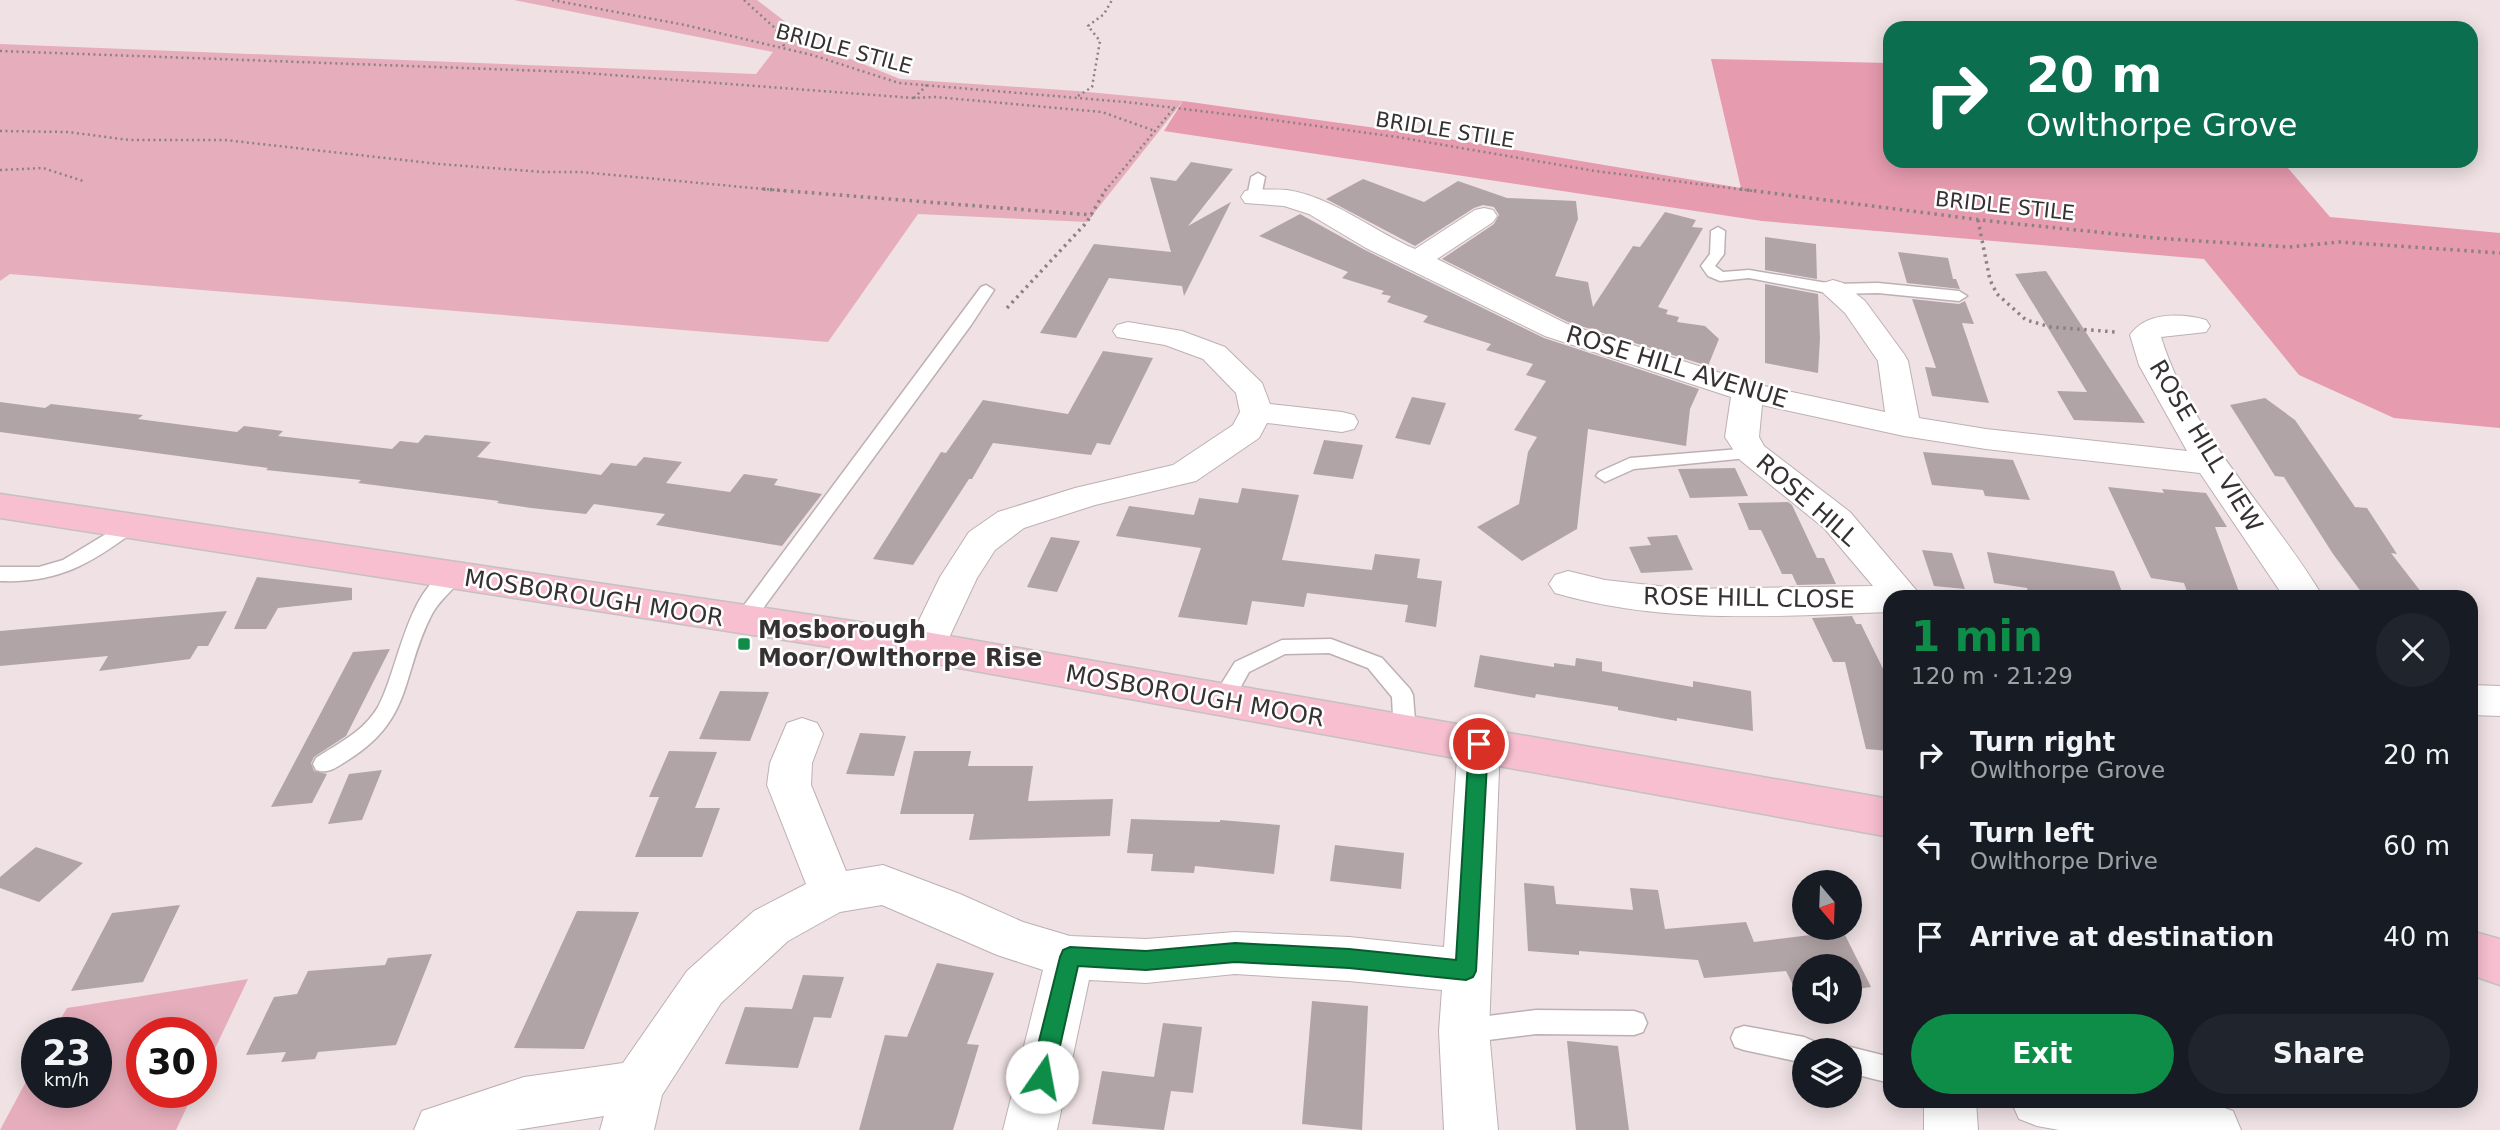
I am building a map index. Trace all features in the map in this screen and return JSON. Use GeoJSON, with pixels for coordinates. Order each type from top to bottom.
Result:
{"type":"FeatureCollection","features":[{"type":"Feature","properties":{"kind":"main road","name":"MOSBOROUGH MOOR"},"geometry":{"type":"LineString","coordinates":[[0,506],[926,648],[1883,817]]}},
{"type":"Feature","properties":{"kind":"main road"},"geometry":{"type":"LineString","coordinates":[[2478,955],[2500,962]]}},
{"type":"Feature","properties":{"kind":"street","name":"ROSE HILL AVENUE"},"geometry":{"type":"LineString","coordinates":[[1256,187],[1318,208],[1376,242],[1556,330],[1747,392],[1904,426],[1986,439],[2211,464]]}},
{"type":"Feature","properties":{"kind":"street"},"geometry":{"type":"LineString","coordinates":[[1417,260],[1484,216]]}},
{"type":"Feature","properties":{"kind":"street"},"geometry":{"type":"LineString","coordinates":[[1833,289],[1855,307],[1893,361],[1904,426]]}},
{"type":"Feature","properties":{"kind":"street","name":"ROSE HILL VIEW"},"geometry":{"type":"LineString","coordinates":[[2195,326],[2156,326],[2145,335],[2154,365],[2211,464],[2299,590]]}},
{"type":"Feature","properties":{"kind":"street"},"geometry":{"type":"LineString","coordinates":[[926,648],[959,577],[982,541],[1011,520],[1087,496],[1184,473],[1247,431],[1256,412],[1251,390],[1213,353],[1171,337],[1128,331]]}},
{"type":"Feature","properties":{"kind":"street","name":"ROSE HILL"},"geometry":{"type":"LineString","coordinates":[[1747,392],[1742,437],[1752,453],[1837,520],[1897,590]]}},
{"type":"Feature","properties":{"kind":"street"},"geometry":{"type":"LineString","coordinates":[[1256,412],[1342,422]]}},
{"type":"Feature","properties":{"kind":"street","name":"ROSE HILL CLOSE"},"geometry":{"type":"LineString","coordinates":[[1568,584],[1595,593],[1676,603],[1883,599]]}},
{"type":"Feature","properties":{"kind":"street"},"geometry":{"type":"LineString","coordinates":[[2478,700],[2500,701]]}},
{"type":"Feature","properties":{"kind":"street"},"geometry":{"type":"LineString","coordinates":[[802,734],[791,763],[789,785],[832,893]]}},
{"type":"Feature","properties":{"kind":"street"},"geometry":{"type":"LineString","coordinates":[[1471,1130],[1464,1031],[1479,744]]}},
{"type":"Feature","properties":{"kind":"street"},"geometry":{"type":"LineString","coordinates":[[440,1130],[524,1102],[632,1108],[704,987],[771,926],[832,893],[883,885],[1014,940],[1070,957],[1146,961],[1235,953],[1349,959],[1466,971]]}},
{"type":"Feature","properties":{"kind":"street"},"geometry":{"type":"LineString","coordinates":[[1030,1130],[1070,957]]}},
{"type":"Feature","properties":{"kind":"street"},"geometry":{"type":"LineString","coordinates":[[1950,1108],[1951,1130]]}},
{"type":"Feature","properties":{"kind":"street"},"geometry":{"type":"LineString","coordinates":[[2079,1108],[2214,1130]]}},
{"type":"Feature","properties":{"kind":"lane"},"geometry":{"type":"LineString","coordinates":[[1718,231],[1717,254],[1708,266],[1713,273],[1720,276],[1749,274],[1833,289],[1878,288],[1959,296]]}},
{"type":"Feature","properties":{"kind":"lane"},"geometry":{"type":"LineString","coordinates":[[743,621],[965,323],[986,290]]}},
{"type":"Feature","properties":{"kind":"lane"},"geometry":{"type":"LineString","coordinates":[[1605,476],[1630,464],[1752,453]]}},
{"type":"Feature","properties":{"kind":"lane"},"geometry":{"type":"LineString","coordinates":[[0,574],[26,576],[60,570],[88,555],[129,526]]}},
{"type":"Feature","properties":{"kind":"lane"},"geometry":{"type":"LineString","coordinates":[[324,764],[365,738],[384,716],[398,687],[419,619],[431,600],[453,576]]}},
{"type":"Feature","properties":{"kind":"lane"},"geometry":{"type":"LineString","coordinates":[[1221,702],[1242,667],[1282,647],[1331,646],[1375,663],[1402,695],[1405,734]]}},
{"type":"Feature","properties":{"kind":"lane"},"geometry":{"type":"LineString","coordinates":[[1464,1031],[1536,1022],[1634,1023]]}},
{"type":"Feature","properties":{"kind":"lane"},"geometry":{"type":"LineString","coordinates":[[1744,1038],[1792,1048]]}},
{"type":"Feature","properties":{"kind":"lane"},"geometry":{"type":"LineString","coordinates":[[1862,1063],[1883,1068]]}},
{"type":"Feature","properties":{"kind":"path","name":"BRIDLE STILE"},"geometry":{"type":"LineString","coordinates":[[552,0],[805,53],[899,83],[1077,97],[1258,118],[1397,137],[1622,175],[1978,220],[2155,238],[2289,247],[2339,242],[2500,253]]}},
{"type":"Feature","properties":{"kind":"path"},"geometry":{"type":"LineString","coordinates":[[744,0],[776,29],[783,44],[805,53]]}},
{"type":"Feature","properties":{"kind":"path"},"geometry":{"type":"LineString","coordinates":[[1077,97],[1092,87],[1100,41],[1088,26],[1104,14],[1112,0]]}},
{"type":"Feature","properties":{"kind":"path"},"geometry":{"type":"LineString","coordinates":[[0,51],[498,70],[828,89],[1102,112],[1155,131]]}},
{"type":"Feature","properties":{"kind":"path"},"geometry":{"type":"LineString","coordinates":[[914,98],[928,85]]}},
{"type":"Feature","properties":{"kind":"path"},"geometry":{"type":"LineString","coordinates":[[0,131],[68,132],[129,139],[225,140],[543,173],[581,172],[745,188],[1092,215]]}},
{"type":"Feature","properties":{"kind":"path"},"geometry":{"type":"LineString","coordinates":[[0,170],[27,165],[46,167],[83,181]]}},
{"type":"Feature","properties":{"kind":"path"},"geometry":{"type":"LineString","coordinates":[[1978,220],[1993,287],[2026,320],[2051,327],[2145,335]]}},
{"type":"Feature","properties":{"kind":"shaded area"},"geometry":{"type":"Polygon","coordinates":[[[514,0],[757,0],[814,44],[900,79],[1183,101],[1087,222],[918,214],[828,342],[10,274],[0,281],[0,44],[756,74],[773,52],[514,0]]]}},
{"type":"Feature","properties":{"kind":"shaded area"},"geometry":{"type":"Polygon","coordinates":[[[1711,59],[1883,63],[1883,168],[2288,168],[2330,217],[2500,233],[2500,428],[2394,418],[2299,375],[2204,259],[1762,221],[1164,131],[1183,101],[1426,135],[1741,188],[1711,59]]]}},
{"type":"Feature","properties":{"kind":"shaded area"},"geometry":{"type":"Polygon","coordinates":[[[248,979],[217,1044],[217,1017],[126,1017],[126,1108],[186,1108],[176,1130],[0,1130],[21,1091],[21,1108],[112,1108],[112,1017],[62,1017],[67,1008],[248,979]]]}},
{"type":"Feature","properties":{"kind":"building"},"geometry":{"type":"Polygon","coordinates":[[[1191,162],[1233,169],[1188,226],[1231,202],[1184,296],[1182,286],[1109,278],[1076,338],[1040,333],[1094,244],[1171,252],[1150,177],[1176,181],[1191,162]]]}},
{"type":"Feature","properties":{"kind":"building"},"geometry":{"type":"Polygon","coordinates":[[[1363,179],[1424,202],[1458,181],[1507,198],[1576,201],[1578,219],[1555,276],[1588,282],[1593,307],[1633,246],[1640,247],[1665,212],[1696,220],[1692,227],[1703,228],[1658,307],[1668,310],[1666,314],[1679,317],[1677,322],[1705,326],[1719,339],[1708,366],[1568,322],[1442,259],[1494,224],[1499,215],[1494,207],[1483,205],[1474,208],[1415,246],[1326,199],[1363,179]]]}},
{"type":"Feature","properties":{"kind":"building"},"geometry":{"type":"Polygon","coordinates":[[[1300,214],[1365,250],[1544,338],[1699,389],[1690,409],[1686,446],[1588,429],[1577,529],[1522,561],[1477,527],[1519,504],[1528,452],[1537,437],[1514,430],[1546,381],[1526,375],[1533,364],[1486,350],[1491,344],[1423,322],[1428,316],[1387,302],[1391,296],[1381,294],[1384,291],[1342,278],[1348,272],[1259,236],[1300,214]]]}},
{"type":"Feature","properties":{"kind":"building"},"geometry":{"type":"Polygon","coordinates":[[[1765,237],[1816,244],[1817,279],[1765,270],[1765,237]]]}},
{"type":"Feature","properties":{"kind":"building"},"geometry":{"type":"Polygon","coordinates":[[[1898,252],[1948,258],[1953,279],[1956,279],[1960,289],[1907,283],[1898,252]]]}},
{"type":"Feature","properties":{"kind":"building"},"geometry":{"type":"Polygon","coordinates":[[[2046,271],[2145,423],[2074,420],[2057,391],[2087,392],[2015,274],[2046,271]]]}},
{"type":"Feature","properties":{"kind":"building"},"geometry":{"type":"Polygon","coordinates":[[[1765,284],[1818,294],[1818,373],[1765,363],[1765,284]]]}},
{"type":"Feature","properties":{"kind":"building"},"geometry":{"type":"Polygon","coordinates":[[[1912,299],[1959,304],[1965,301],[1974,324],[1962,323],[1989,403],[1932,396],[1925,367],[1936,368],[1912,299]]]}},
{"type":"Feature","properties":{"kind":"building"},"geometry":{"type":"Polygon","coordinates":[[[1103,351],[1153,358],[1110,445],[1097,443],[1091,455],[993,443],[972,479],[969,479],[913,565],[873,559],[941,452],[946,453],[983,400],[1068,414],[1103,351]]]}},
{"type":"Feature","properties":{"kind":"building"},"geometry":{"type":"Polygon","coordinates":[[[1412,397],[1446,403],[1430,445],[1395,438],[1412,397]]]}},
{"type":"Feature","properties":{"kind":"building"},"geometry":{"type":"Polygon","coordinates":[[[2265,398],[2295,420],[2355,507],[2367,508],[2397,554],[2391,553],[2420,590],[2360,590],[2333,554],[2284,477],[2275,476],[2230,405],[2265,398]]]}},
{"type":"Feature","properties":{"kind":"building"},"geometry":{"type":"Polygon","coordinates":[[[0,402],[45,408],[51,404],[143,415],[138,419],[237,432],[244,426],[283,431],[278,436],[392,449],[400,441],[418,443],[425,435],[491,442],[477,457],[601,475],[611,463],[636,466],[644,457],[682,462],[666,483],[730,492],[744,474],[778,479],[774,485],[822,494],[782,546],[656,525],[665,514],[594,504],[586,514],[531,508],[497,503],[499,501],[358,483],[361,480],[266,470],[268,468],[0,432],[0,402]]]}},
{"type":"Feature","properties":{"kind":"building"},"geometry":{"type":"Polygon","coordinates":[[[1324,440],[1363,445],[1353,479],[1313,474],[1324,440]]]}},
{"type":"Feature","properties":{"kind":"building"},"geometry":{"type":"Polygon","coordinates":[[[1923,452],[2013,460],[2030,500],[1985,496],[1983,490],[1932,485],[1923,452]]]}},
{"type":"Feature","properties":{"kind":"building"},"geometry":{"type":"Polygon","coordinates":[[[1735,468],[1748,496],[1690,498],[1678,469],[1735,468]]]}},
{"type":"Feature","properties":{"kind":"building"},"geometry":{"type":"Polygon","coordinates":[[[2108,487],[2164,493],[2162,489],[2206,493],[2227,527],[2215,527],[2238,590],[2186,590],[2184,583],[2151,578],[2108,487]]]}},
{"type":"Feature","properties":{"kind":"building"},"geometry":{"type":"Polygon","coordinates":[[[1242,488],[1299,495],[1282,560],[1372,570],[1375,554],[1420,559],[1417,578],[1442,581],[1436,627],[1405,622],[1408,605],[1307,593],[1304,607],[1252,601],[1247,625],[1178,617],[1201,548],[1116,536],[1129,506],[1194,515],[1199,498],[1238,503],[1242,488]]]}},
{"type":"Feature","properties":{"kind":"building"},"geometry":{"type":"Polygon","coordinates":[[[1788,502],[1792,505],[1817,558],[1824,558],[1836,584],[1797,585],[1792,574],[1782,574],[1761,530],[1749,530],[1738,503],[1788,502]]]}},
{"type":"Feature","properties":{"kind":"building"},"geometry":{"type":"Polygon","coordinates":[[[1677,535],[1693,570],[1641,573],[1629,547],[1651,545],[1647,537],[1677,535]]]}},
{"type":"Feature","properties":{"kind":"building"},"geometry":{"type":"Polygon","coordinates":[[[1051,537],[1080,541],[1057,592],[1027,587],[1051,537]]]}},
{"type":"Feature","properties":{"kind":"building"},"geometry":{"type":"Polygon","coordinates":[[[1922,550],[1952,553],[1965,589],[1934,586],[1922,550]]]}},
{"type":"Feature","properties":{"kind":"building"},"geometry":{"type":"Polygon","coordinates":[[[1987,552],[2114,571],[2121,590],[2027,590],[1994,583],[1987,552]]]}},
{"type":"Feature","properties":{"kind":"building"},"geometry":{"type":"Polygon","coordinates":[[[257,577],[352,588],[352,600],[278,608],[266,629],[234,629],[257,577]]]}},
{"type":"Feature","properties":{"kind":"building"},"geometry":{"type":"Polygon","coordinates":[[[227,611],[208,646],[198,646],[190,659],[99,671],[108,656],[0,666],[0,631],[227,611]]]}},
{"type":"Feature","properties":{"kind":"building"},"geometry":{"type":"Polygon","coordinates":[[[1852,616],[1856,624],[1861,624],[1883,669],[1883,750],[1866,749],[1845,662],[1833,662],[1812,618],[1852,616]]]}},
{"type":"Feature","properties":{"kind":"building"},"geometry":{"type":"Polygon","coordinates":[[[390,649],[346,736],[314,757],[311,763],[314,771],[327,774],[312,803],[271,807],[353,652],[390,649]]]}},
{"type":"Feature","properties":{"kind":"building"},"geometry":{"type":"Polygon","coordinates":[[[1480,655],[1554,667],[1554,663],[1575,666],[1576,658],[1602,662],[1602,671],[1693,687],[1693,681],[1751,691],[1753,731],[1677,718],[1677,721],[1618,710],[1618,707],[1536,694],[1535,698],[1474,687],[1480,655]]]}},
{"type":"Feature","properties":{"kind":"building"},"geometry":{"type":"Polygon","coordinates":[[[720,691],[769,692],[750,741],[699,739],[720,691]]]}},
{"type":"Feature","properties":{"kind":"building"},"geometry":{"type":"Polygon","coordinates":[[[860,733],[906,736],[894,776],[846,774],[860,733]]]}},
{"type":"Feature","properties":{"kind":"building"},"geometry":{"type":"Polygon","coordinates":[[[669,751],[717,752],[695,808],[720,808],[702,857],[635,857],[659,797],[649,797],[669,751]]]}},
{"type":"Feature","properties":{"kind":"building"},"geometry":{"type":"Polygon","coordinates":[[[914,751],[971,751],[968,766],[1033,766],[1028,801],[1113,799],[1110,836],[969,840],[974,814],[900,814],[914,751]]]}},
{"type":"Feature","properties":{"kind":"building"},"geometry":{"type":"Polygon","coordinates":[[[382,770],[362,820],[328,824],[349,774],[382,770]]]}},
{"type":"Feature","properties":{"kind":"building"},"geometry":{"type":"Polygon","coordinates":[[[1131,819],[1220,820],[1280,825],[1274,874],[1195,866],[1194,873],[1151,871],[1153,854],[1127,853],[1131,819]]]}},
{"type":"Feature","properties":{"kind":"building"},"geometry":{"type":"Polygon","coordinates":[[[1335,845],[1404,853],[1401,889],[1330,881],[1335,845]]]}},
{"type":"Feature","properties":{"kind":"building"},"geometry":{"type":"Polygon","coordinates":[[[36,847],[83,863],[39,902],[0,888],[0,877],[36,847]]]}},
{"type":"Feature","properties":{"kind":"building"},"geometry":{"type":"Polygon","coordinates":[[[1524,883],[1554,886],[1556,904],[1633,910],[1630,888],[1658,890],[1665,929],[1746,922],[1754,942],[1792,937],[1792,940],[1848,940],[1854,954],[1792,954],[1792,983],[1786,971],[1704,978],[1698,960],[1579,951],[1579,955],[1528,951],[1524,883]]]}},
{"type":"Feature","properties":{"kind":"building"},"geometry":{"type":"Polygon","coordinates":[[[180,905],[143,982],[71,991],[112,913],[180,905]]]}},
{"type":"Feature","properties":{"kind":"building"},"geometry":{"type":"Polygon","coordinates":[[[577,911],[639,912],[584,1049],[514,1048],[577,911]]]}},
{"type":"Feature","properties":{"kind":"building"},"geometry":{"type":"Polygon","coordinates":[[[432,954],[396,1045],[318,1052],[315,1059],[281,1062],[286,1052],[246,1055],[274,997],[297,994],[308,971],[385,965],[388,958],[432,954]]]}},
{"type":"Feature","properties":{"kind":"building"},"geometry":{"type":"Polygon","coordinates":[[[937,963],[994,973],[967,1044],[979,1045],[953,1130],[859,1130],[885,1035],[907,1037],[937,963]]]}},
{"type":"Feature","properties":{"kind":"building"},"geometry":{"type":"Polygon","coordinates":[[[1862,969],[1871,987],[1862,988],[1862,969]]]}},
{"type":"Feature","properties":{"kind":"building"},"geometry":{"type":"Polygon","coordinates":[[[803,975],[844,977],[831,1018],[814,1017],[798,1068],[725,1064],[745,1007],[792,1009],[803,975]]]}},
{"type":"Feature","properties":{"kind":"building"},"geometry":{"type":"Polygon","coordinates":[[[1312,1001],[1368,1006],[1362,1130],[1302,1124],[1312,1001]]]}},
{"type":"Feature","properties":{"kind":"building"},"geometry":{"type":"Polygon","coordinates":[[[1163,1023],[1202,1027],[1193,1093],[1171,1091],[1164,1130],[1092,1124],[1102,1071],[1154,1077],[1163,1023]]]}},
{"type":"Feature","properties":{"kind":"building"},"geometry":{"type":"Polygon","coordinates":[[[1567,1041],[1618,1046],[1629,1130],[1576,1130],[1567,1041]]]}},
{"type":"Feature","properties":{"kind":"place","name":"Mosborough Moor/Owlthorpe Rise"},"geometry":{"type":"Point","coordinates":[744,644]}},
{"type":"Feature","properties":{"kind":"route"},"geometry":{"type":"LineString","coordinates":[[1042,1077],[1070,957],[1146,961],[1235,953],[1349,959],[1466,971],[1479,744]]}}]}
